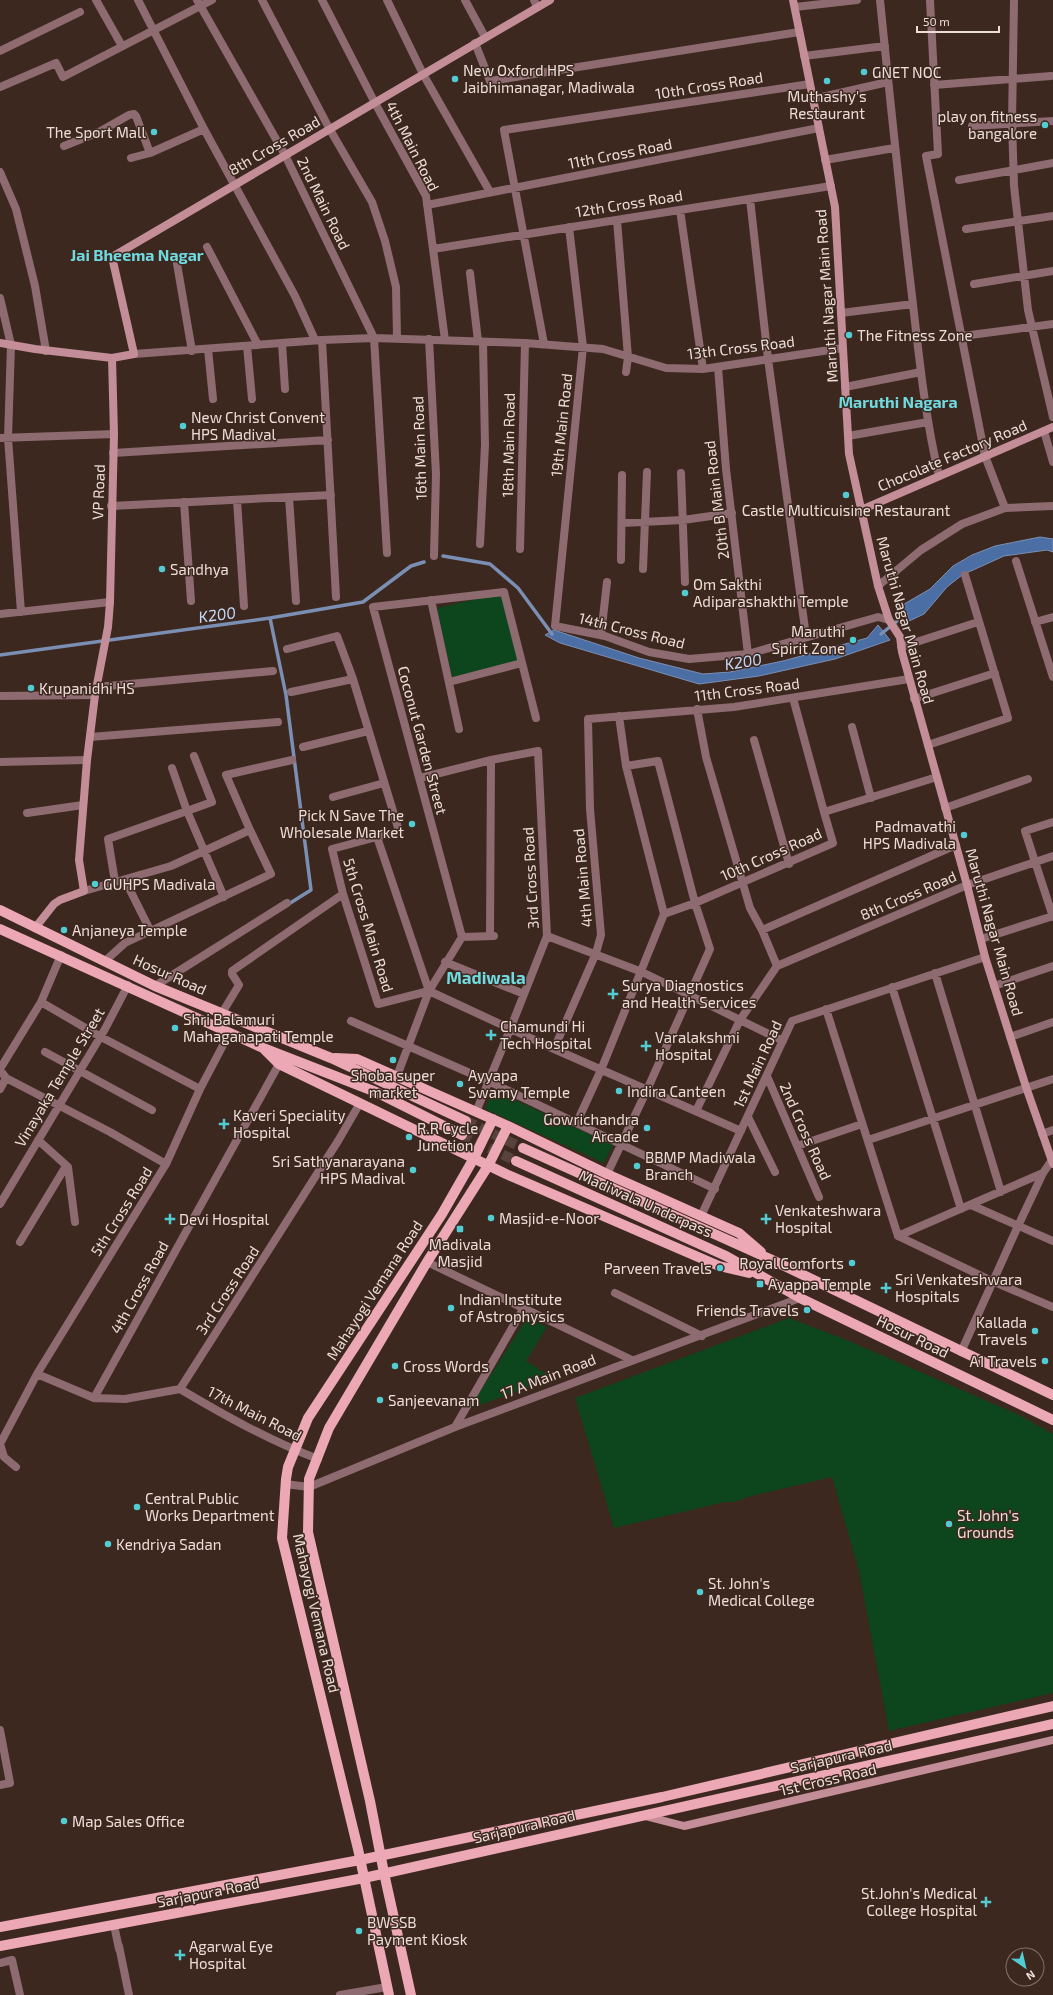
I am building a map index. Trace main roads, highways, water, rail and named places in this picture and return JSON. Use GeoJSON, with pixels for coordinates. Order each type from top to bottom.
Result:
{"type":"FeatureCollection","features":[{"type":"Feature","properties":{"kind":"main road","name":"Hosur Road"},"geometry":{"type":"LineString","coordinates":[[0,910],[155,986],[331,1058]]}},
{"type":"Feature","properties":{"kind":"main road","name":"Hosur Road"},"geometry":{"type":"LineString","coordinates":[[0,929],[128,985],[264,1048]]}},
{"type":"Feature","properties":{"kind":"main road"},"geometry":{"type":"LineString","coordinates":[[264,1048],[279,1064],[488,1166],[719,1266],[762,1277]]}},
{"type":"Feature","properties":{"kind":"main road"},"geometry":{"type":"LineString","coordinates":[[264,1048],[376,1092],[462,1135]]}},
{"type":"Feature","properties":{"kind":"main road"},"geometry":{"type":"LineString","coordinates":[[331,1058],[357,1059],[493,1119],[607,1174],[739,1233],[770,1259]]}},
{"type":"Feature","properties":{"kind":"main road"},"geometry":{"type":"LineString","coordinates":[[331,1058],[466,1121]]}},
{"type":"Feature","properties":{"kind":"main road","name":"Mahayogi Vemana Road"},"geometry":{"type":"LineString","coordinates":[[388,1991],[360,1860],[282,1538],[285,1484],[288,1466],[308,1418],[442,1214],[474,1158],[493,1119]]}},
{"type":"Feature","properties":{"kind":"main road","name":"Mahayogi Vemana Road"},"geometry":{"type":"LineString","coordinates":[[411,1995],[370,1801],[308,1532],[309,1479],[329,1428],[427,1262],[488,1166],[508,1126]]}},
{"type":"Feature","properties":{"kind":"main road","name":"Madiwala Underpass"},"geometry":{"type":"LineString","coordinates":[[523,1148],[770,1259]]}},
{"type":"Feature","properties":{"kind":"main road","name":"Madiwala Underpass"},"geometry":{"type":"LineString","coordinates":[[516,1161],[726,1256],[762,1277]]}},
{"type":"Feature","properties":{"kind":"main road","name":"Hosur Road"},"geometry":{"type":"LineString","coordinates":[[770,1259],[1053,1395]]}},
{"type":"Feature","properties":{"kind":"main road","name":"Hosur Road"},"geometry":{"type":"LineString","coordinates":[[762,1277],[800,1298],[1053,1420]]}},
{"type":"Feature","properties":{"kind":"main road","name":"Sarjapura Road"},"geometry":{"type":"LineString","coordinates":[[0,1927],[360,1860],[670,1795],[1053,1706]]}},
{"type":"Feature","properties":{"kind":"main road","name":"Sarjapura Road"},"geometry":{"type":"LineString","coordinates":[[0,1946],[364,1878],[1053,1724]]}},
{"type":"Feature","properties":{"kind":"water"},"geometry":{"type":"Polygon","coordinates":[[[1040,537],[1053,539],[1053,552],[1047,550],[1004,556],[962,575],[947,587],[924,614],[907,622],[899,607],[930,589],[953,566],[972,555],[995,546],[1040,537]]]}},
{"type":"Feature","properties":{"kind":"water"},"geometry":{"type":"Polygon","coordinates":[[[878,625],[890,640],[835,659],[759,676],[699,684],[560,643],[545,635],[554,630],[639,658],[703,674],[730,672],[783,661],[867,638],[878,625]]]}},
{"type":"Feature","properties":{"kind":"waterway","name":"K200"},"geometry":{"type":"LineString","coordinates":[[443,556],[490,564],[518,588],[552,634]]}},
{"type":"Feature","properties":{"kind":"waterway","name":"K200"},"geometry":{"type":"LineString","coordinates":[[0,655],[270,618],[363,602],[411,566],[424,562]]}},
{"type":"Feature","properties":{"kind":"waterway","name":"K200"},"geometry":{"type":"LineString","coordinates":[[881,634],[906,614]]}},
{"type":"Feature","properties":{"kind":"waterway"},"geometry":{"type":"LineString","coordinates":[[270,618],[286,695],[311,890],[287,905]]}},
{"type":"Feature","properties":{"kind":"tunnel"},"geometry":{"type":"LineString","coordinates":[[466,1121],[523,1148]]}},
{"type":"Feature","properties":{"kind":"tunnel"},"geometry":{"type":"LineString","coordinates":[[462,1135],[516,1161]]}},
{"type":"Feature","properties":{"kind":"place","name":"GNET NOC"},"geometry":{"type":"Point","coordinates":[864,72]}},
{"type":"Feature","properties":{"kind":"place","name":"New Oxford HPS Jaibhimanagar, Madiwala"},"geometry":{"type":"Point","coordinates":[455,79]}},
{"type":"Feature","properties":{"kind":"place","name":"Muthashy's Restaurant"},"geometry":{"type":"Point","coordinates":[827,81]}},
{"type":"Feature","properties":{"kind":"place","name":"play on fitness bangalore"},"geometry":{"type":"Point","coordinates":[1045,125]}},
{"type":"Feature","properties":{"kind":"place","name":"The Sport Mall"},"geometry":{"type":"Point","coordinates":[154,132]}},
{"type":"Feature","properties":{"kind":"place","name":"The Fitness Zone"},"geometry":{"type":"Point","coordinates":[849,335]}},
{"type":"Feature","properties":{"kind":"place","name":"New Christ Convent HPS Madival"},"geometry":{"type":"Point","coordinates":[183,426]}},
{"type":"Feature","properties":{"kind":"place","name":"Castle Multicuisine Restaurant"},"geometry":{"type":"Point","coordinates":[846,495]}},
{"type":"Feature","properties":{"kind":"place","name":"Sandhya"},"geometry":{"type":"Point","coordinates":[162,569]}},
{"type":"Feature","properties":{"kind":"place","name":"Om Sakthi Adiparashakthi Temple"},"geometry":{"type":"Point","coordinates":[685,593]}},
{"type":"Feature","properties":{"kind":"place","name":"Maruthi Spirit Zone"},"geometry":{"type":"Point","coordinates":[853,640]}},
{"type":"Feature","properties":{"kind":"place","name":"Krupanidhi HS"},"geometry":{"type":"Point","coordinates":[31,688]}},
{"type":"Feature","properties":{"kind":"place","name":"Pick N Save The Wholesale Market"},"geometry":{"type":"Point","coordinates":[412,824]}},
{"type":"Feature","properties":{"kind":"place","name":"Padmavathi HPS Madivala"},"geometry":{"type":"Point","coordinates":[964,835]}},
{"type":"Feature","properties":{"kind":"place","name":"GUHPS Madivala"},"geometry":{"type":"Point","coordinates":[95,884]}},
{"type":"Feature","properties":{"kind":"place","name":"Anjaneya Temple"},"geometry":{"type":"Point","coordinates":[64,930]}},
{"type":"Feature","properties":{"kind":"place","name":"Surya Diagnostics and Health Services"},"geometry":{"type":"Point","coordinates":[613,994]}},
{"type":"Feature","properties":{"kind":"place","name":"Shri Balamuri Mahaganapati Temple"},"geometry":{"type":"Point","coordinates":[175,1028]}},
{"type":"Feature","properties":{"kind":"place","name":"Chamundi Hi Tech Hospital"},"geometry":{"type":"Point","coordinates":[491,1035]}},
{"type":"Feature","properties":{"kind":"place","name":"Varalakshmi Hospital"},"geometry":{"type":"Point","coordinates":[646,1046]}},
{"type":"Feature","properties":{"kind":"place","name":"Shoba super market"},"geometry":{"type":"Point","coordinates":[393,1060]}},
{"type":"Feature","properties":{"kind":"place","name":"Ayyapa Swamy Temple"},"geometry":{"type":"Point","coordinates":[460,1084]}},
{"type":"Feature","properties":{"kind":"place","name":"Indira Canteen"},"geometry":{"type":"Point","coordinates":[619,1091]}},
{"type":"Feature","properties":{"kind":"place","name":"Kaveri Speciality Hospital"},"geometry":{"type":"Point","coordinates":[224,1124]}},
{"type":"Feature","properties":{"kind":"place","name":"Gowrichandra Arcade"},"geometry":{"type":"Point","coordinates":[647,1128]}},
{"type":"Feature","properties":{"kind":"place","name":"R.R Cycle Junction"},"geometry":{"type":"Point","coordinates":[409,1137]}},
{"type":"Feature","properties":{"kind":"place","name":"BBMP Madiwala Branch"},"geometry":{"type":"Point","coordinates":[637,1166]}},
{"type":"Feature","properties":{"kind":"place","name":"Sri Sathyanarayana HPS Madival"},"geometry":{"type":"Point","coordinates":[413,1170]}},
{"type":"Feature","properties":{"kind":"place","name":"Masjid-e-Noor"},"geometry":{"type":"Point","coordinates":[491,1218]}},
{"type":"Feature","properties":{"kind":"place","name":"Devi Hospital"},"geometry":{"type":"Point","coordinates":[170,1219]}},
{"type":"Feature","properties":{"kind":"place","name":"Venkateshwara Hospital"},"geometry":{"type":"Point","coordinates":[766,1219]}},
{"type":"Feature","properties":{"kind":"place","name":"Madivala Masjid"},"geometry":{"type":"Point","coordinates":[460,1229]}},
{"type":"Feature","properties":{"kind":"place","name":"Royal Comforts"},"geometry":{"type":"Point","coordinates":[852,1263]}},
{"type":"Feature","properties":{"kind":"place","name":"Parveen Travels"},"geometry":{"type":"Point","coordinates":[720,1268]}},
{"type":"Feature","properties":{"kind":"place","name":"Ayappa Temple"},"geometry":{"type":"Point","coordinates":[760,1284]}},
{"type":"Feature","properties":{"kind":"place","name":"Sri Venkateshwara Hospitals"},"geometry":{"type":"Point","coordinates":[886,1288]}},
{"type":"Feature","properties":{"kind":"place","name":"Indian Institute of Astrophysics"},"geometry":{"type":"Point","coordinates":[451,1308]}},
{"type":"Feature","properties":{"kind":"place","name":"Friends Travels"},"geometry":{"type":"Point","coordinates":[807,1310]}},
{"type":"Feature","properties":{"kind":"place","name":"Kallada Travels"},"geometry":{"type":"Point","coordinates":[1035,1331]}},
{"type":"Feature","properties":{"kind":"place","name":"A1 Travels"},"geometry":{"type":"Point","coordinates":[1045,1361]}},
{"type":"Feature","properties":{"kind":"place","name":"Cross Words"},"geometry":{"type":"Point","coordinates":[395,1366]}},
{"type":"Feature","properties":{"kind":"place","name":"Sanjeevanam"},"geometry":{"type":"Point","coordinates":[380,1400]}},
{"type":"Feature","properties":{"kind":"place","name":"Central Public Works Department"},"geometry":{"type":"Point","coordinates":[137,1507]}},
{"type":"Feature","properties":{"kind":"place","name":"St. John's Grounds"},"geometry":{"type":"Point","coordinates":[949,1524]}},
{"type":"Feature","properties":{"kind":"place","name":"Kendriya Sadan"},"geometry":{"type":"Point","coordinates":[108,1544]}},
{"type":"Feature","properties":{"kind":"place","name":"St. John's Medical College"},"geometry":{"type":"Point","coordinates":[700,1592]}},
{"type":"Feature","properties":{"kind":"place","name":"Map Sales Office"},"geometry":{"type":"Point","coordinates":[64,1821]}},
{"type":"Feature","properties":{"kind":"place","name":"St.John's Medical College Hospital"},"geometry":{"type":"Point","coordinates":[986,1902]}},
{"type":"Feature","properties":{"kind":"place","name":"BWSSB Payment Kiosk"},"geometry":{"type":"Point","coordinates":[359,1931]}},
{"type":"Feature","properties":{"kind":"place","name":"Agarwal Eye Hospital"},"geometry":{"type":"Point","coordinates":[180,1955]}},
{"type":"Feature","properties":{"kind":"district","name":"Jai Bheema Nagar"},"geometry":{"type":"Point","coordinates":[137,254]}},
{"type":"Feature","properties":{"kind":"district","name":"Maruthi Nagara"},"geometry":{"type":"Point","coordinates":[898,401]}},
{"type":"Feature","properties":{"kind":"district","name":"Madiwala"},"geometry":{"type":"Point","coordinates":[486,977]}}]}
